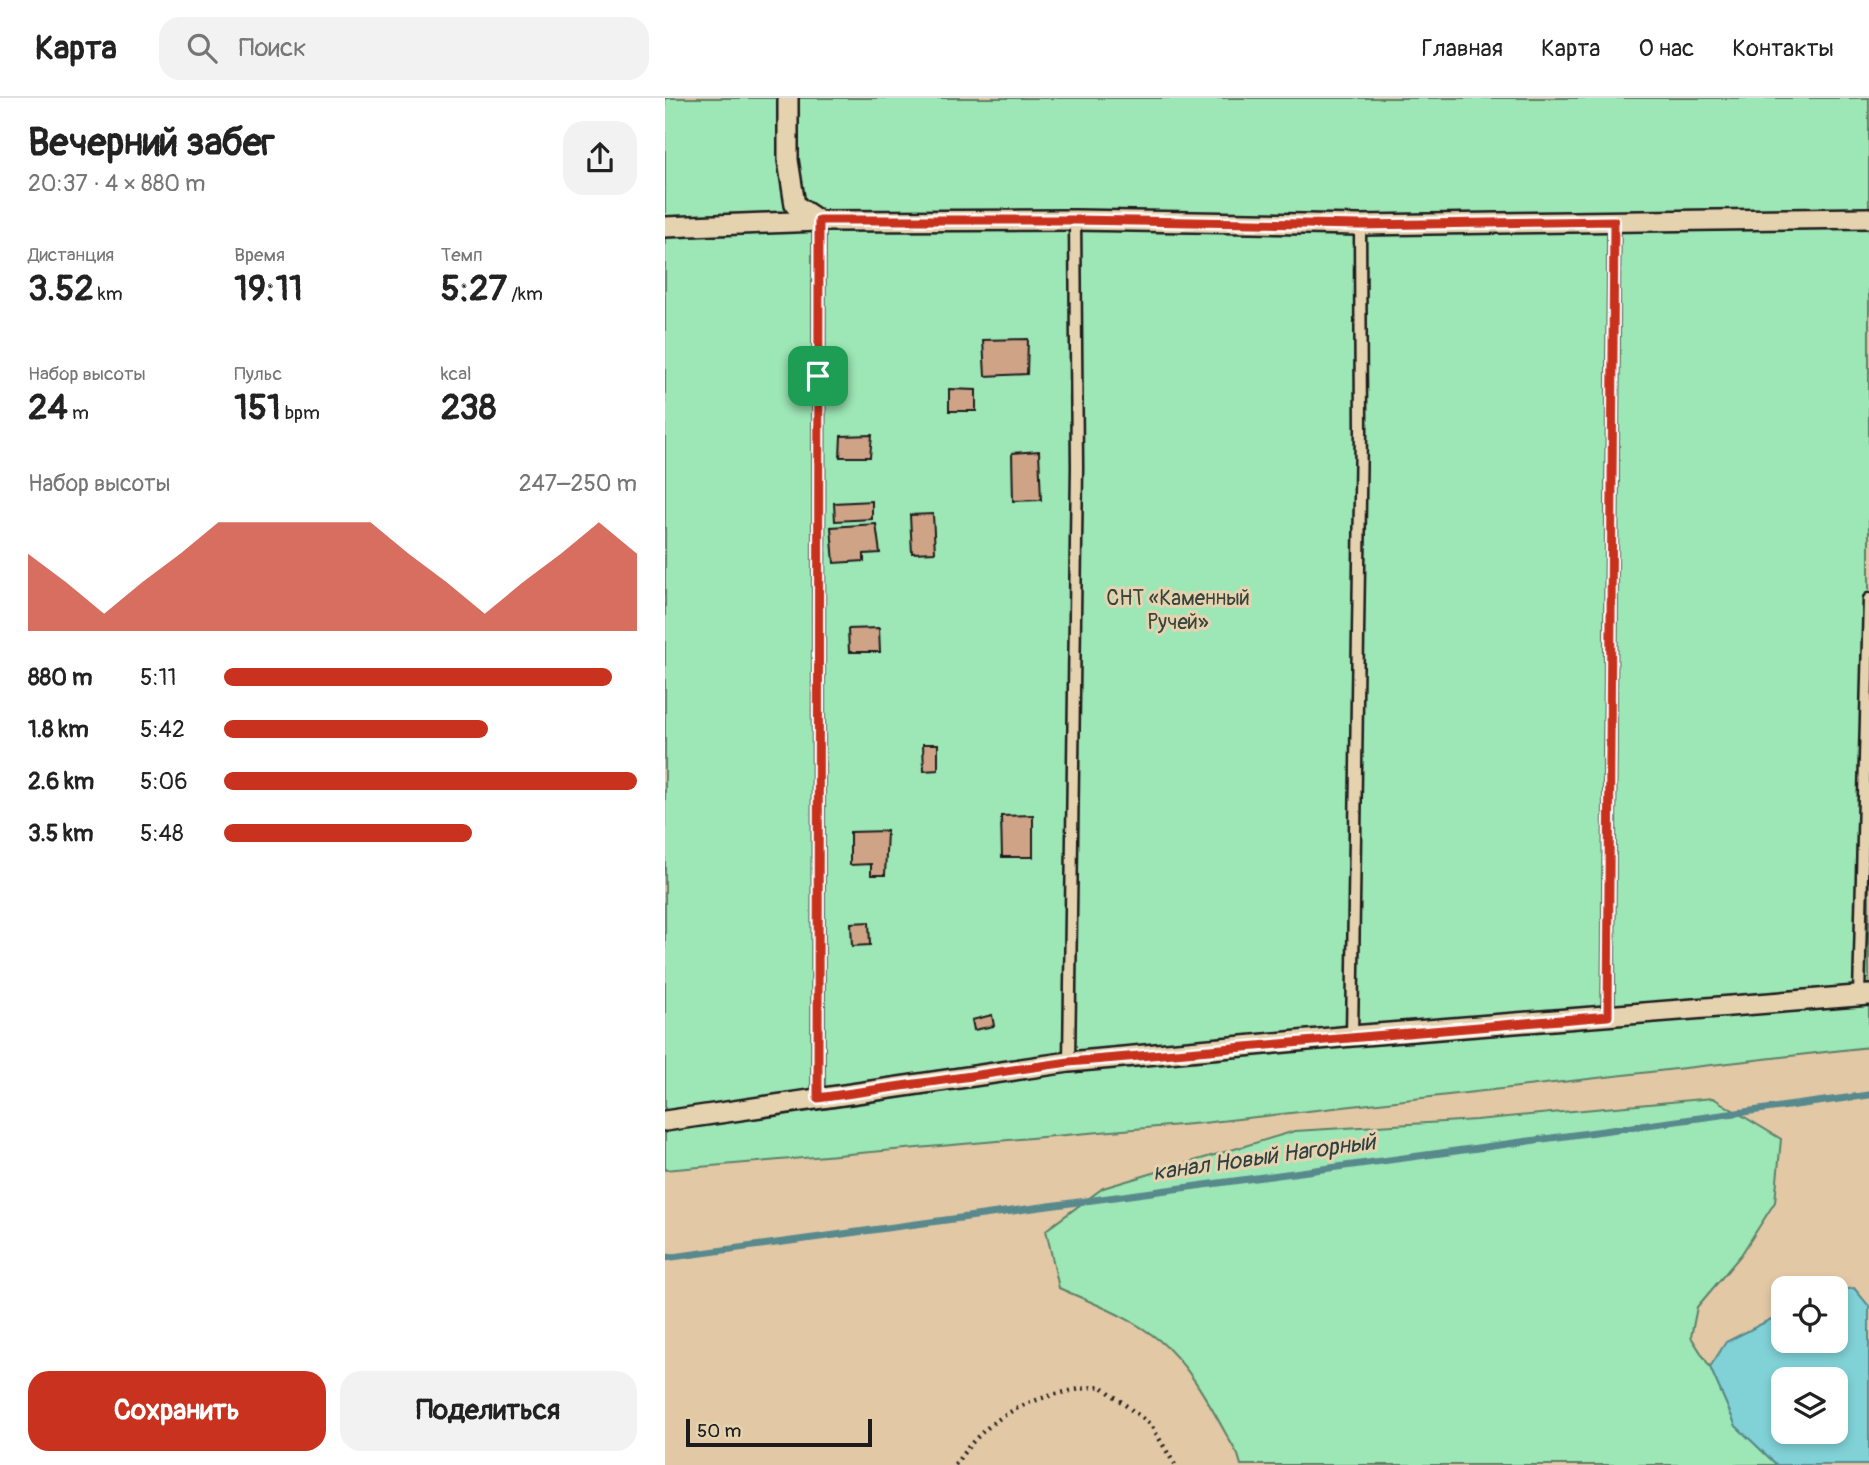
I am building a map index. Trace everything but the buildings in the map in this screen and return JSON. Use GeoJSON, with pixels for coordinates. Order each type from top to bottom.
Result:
{"type":"FeatureCollection","features":[{"type":"Feature","properties":{"kind":"street"},"geometry":{"type":"LineString","coordinates":[[788,98],[787,160],[795,205],[819,220]]}},
{"type":"Feature","properties":{"kind":"street"},"geometry":{"type":"LineString","coordinates":[[665,227],[819,220],[1075,220],[1360,225],[1869,218]]}},
{"type":"Feature","properties":{"kind":"street"},"geometry":{"type":"LineString","coordinates":[[665,1121],[1069,1062],[1352,1036],[1864,996]]}},
{"type":"Feature","properties":{"kind":"lane"},"geometry":{"type":"LineString","coordinates":[[818,1098],[819,220]]}},
{"type":"Feature","properties":{"kind":"lane"},"geometry":{"type":"LineString","coordinates":[[1069,1062],[1077,467],[1075,220]]}},
{"type":"Feature","properties":{"kind":"lane"},"geometry":{"type":"LineString","coordinates":[[1608,1016],[1614,221]]}},
{"type":"Feature","properties":{"kind":"lane"},"geometry":{"type":"LineString","coordinates":[[1352,1036],[1361,431],[1360,225]]}},
{"type":"Feature","properties":{"kind":"lane"},"geometry":{"type":"LineString","coordinates":[[1864,996],[1869,599]]}},
{"type":"Feature","properties":{"kind":"path"},"geometry":{"type":"LineString","coordinates":[[955,1465],[971,1440],[1013,1410],[1058,1391],[1101,1386],[1151,1425],[1175,1465]]}},
{"type":"Feature","properties":{"kind":"green space","name":"СНТ «Каменный Ручей»"},"geometry":{"type":"Polygon","coordinates":[[[665,98],[1869,98],[1869,1047],[1203,1123],[665,1170],[665,98]]]}},
{"type":"Feature","properties":{"kind":"green space"},"geometry":{"type":"Polygon","coordinates":[[[1713,1098],[1781,1139],[1775,1202],[1741,1255],[1697,1307],[1691,1337],[1710,1367],[1736,1426],[1777,1465],[1241,1465],[1203,1394],[1183,1365],[1159,1340],[1111,1311],[1059,1288],[1046,1230],[1103,1188],[1295,1131],[1476,1120],[1713,1098]]]}},
{"type":"Feature","properties":{"kind":"water"},"geometry":{"type":"Polygon","coordinates":[[[1854,1288],[1869,1306],[1869,1465],[1777,1465],[1736,1426],[1710,1367],[1726,1342],[1771,1319],[1771,1353],[1848,1353],[1848,1289],[1854,1288]]]}},
{"type":"Feature","properties":{"kind":"waterway","name":"канал Новый Нагорный"},"geometry":{"type":"LineString","coordinates":[[665,1258],[1869,1095]]}},
{"type":"Feature","properties":{"kind":"route"},"geometry":{"type":"LineString","coordinates":[[819,220],[1075,220],[1360,225],[1614,221],[1608,1016],[1069,1062],[818,1098],[818,376],[819,220]]}}]}
